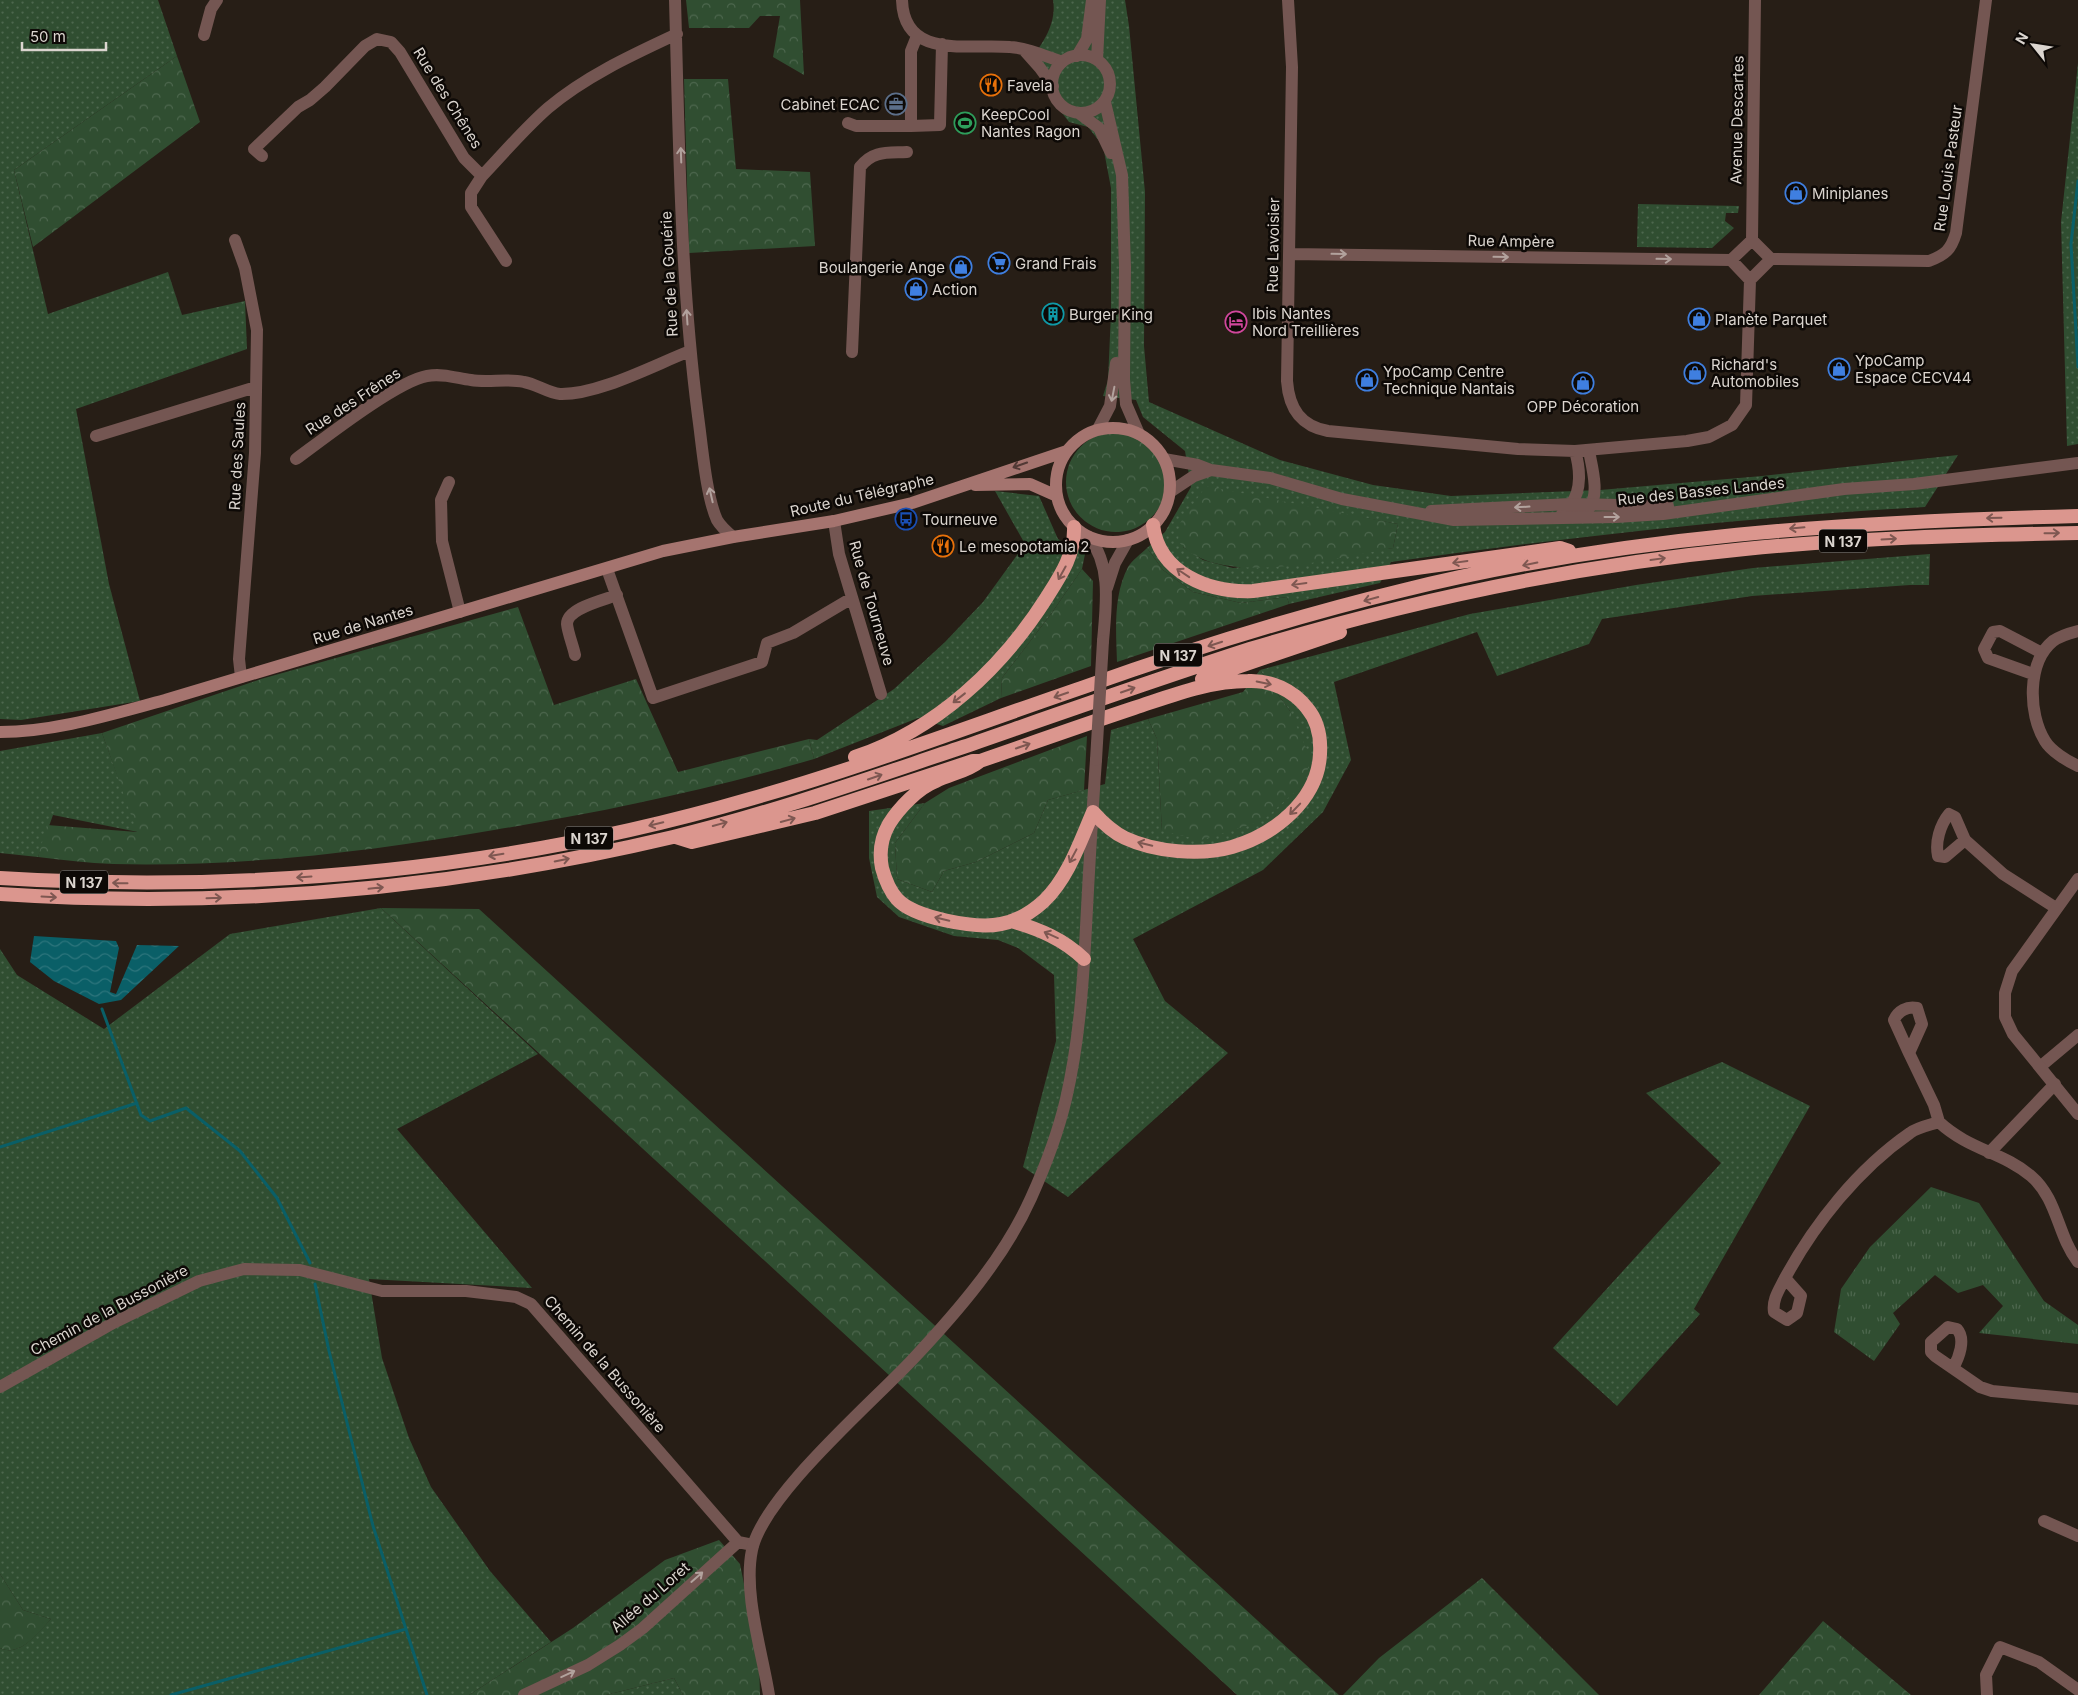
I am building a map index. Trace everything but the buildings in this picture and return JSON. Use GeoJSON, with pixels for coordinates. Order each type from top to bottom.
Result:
{"type":"FeatureCollection","features":[{"type":"Feature","properties":{"kind":"highway","name":"N 137"},"geometry":{"type":"LineString","coordinates":[[0,878],[98,883],[252,881],[404,869],[509,853],[594,837],[700,813],[787,788],[1120,674],[1278,624],[1406,590],[1577,553],[1742,533],[1819,526],[2078,516]]}},
{"type":"Feature","properties":{"kind":"highway"},"geometry":{"type":"LineString","coordinates":[[1153,525],[1157,545],[1176,569],[1204,585],[1228,591],[1253,591],[1560,548],[1577,553]]}},
{"type":"Feature","properties":{"kind":"highway"},"geometry":{"type":"LineString","coordinates":[[787,788],[800,774],[865,753],[904,737],[922,726],[973,687],[1011,646],[1046,599],[1070,557],[1074,527]]}},
{"type":"Feature","properties":{"kind":"highway","name":"N 137"},"geometry":{"type":"LineString","coordinates":[[0,894],[166,899],[260,896],[354,890],[475,875],[564,860],[672,837],[818,796],[1210,662],[1318,628],[1430,601],[1530,580],[1713,552],[1877,539],[2078,533]]}},
{"type":"Feature","properties":{"kind":"highway"},"geometry":{"type":"LineString","coordinates":[[1066,731],[1185,685],[1344,631],[1359,619]]}},
{"type":"Feature","properties":{"kind":"highway"},"geometry":{"type":"LineString","coordinates":[[672,837],[692,842],[815,813],[973,761],[980,761],[1206,685],[1250,680],[1287,690],[1304,704],[1316,724],[1321,752],[1318,773],[1314,783],[1294,811],[1271,829],[1232,847],[1208,851],[1164,848],[1123,837],[1112,830],[1093,812],[1079,846],[1052,892],[1033,910],[1011,921],[991,926],[942,919],[907,907],[897,899],[888,886],[880,857],[885,833],[906,803],[934,781],[975,765],[980,761]]}},
{"type":"Feature","properties":{"kind":"highway"},"geometry":{"type":"LineString","coordinates":[[1011,921],[1059,939],[1069,945],[1084,959]]}},
{"type":"Feature","properties":{"kind":"main road"},"geometry":{"type":"LineString","coordinates":[[1112,428],[1139,434],[1157,448],[1164,459],[1170,480],[1170,492],[1166,505],[1153,525],[1140,535],[1128,540],[1101,541],[1089,537],[1074,527],[1063,513],[1056,496],[1057,470],[1067,451],[1083,435],[1098,429],[1112,428]]}},
{"type":"Feature","properties":{"kind":"main road","name":"Route du Télégraphe"},"geometry":{"type":"LineString","coordinates":[[733,537],[834,521],[912,503],[967,486],[995,473],[1067,451]]}},
{"type":"Feature","properties":{"kind":"main road","name":"Route du Télégraphe"},"geometry":{"type":"LineString","coordinates":[[967,486],[1030,484],[1056,496]]}},
{"type":"Feature","properties":{"kind":"main road","name":"Rue de Nantes"},"geometry":{"type":"LineString","coordinates":[[0,732],[53,726],[98,718],[165,700],[664,551],[733,537]]}},
{"type":"Feature","properties":{"kind":"street"},"geometry":{"type":"LineString","coordinates":[[204,35],[211,9],[217,0]]}},
{"type":"Feature","properties":{"kind":"street","name":"Rue de la Gouérie"},"geometry":{"type":"LineString","coordinates":[[675,0],[683,254],[690,351],[705,468],[714,510],[721,527],[733,537]]}},
{"type":"Feature","properties":{"kind":"street"},"geometry":{"type":"LineString","coordinates":[[902,0],[906,21],[922,40],[942,44],[1022,48],[1062,62]]}},
{"type":"Feature","properties":{"kind":"street"},"geometry":{"type":"LineString","coordinates":[[1077,56],[1088,39],[1092,0]]}},
{"type":"Feature","properties":{"kind":"street"},"geometry":{"type":"LineString","coordinates":[[1097,60],[1100,0]]}},
{"type":"Feature","properties":{"kind":"street","name":"Rue Lavoisier"},"geometry":{"type":"LineString","coordinates":[[1288,0],[1292,67],[1287,342],[1288,397],[1298,416],[1307,424],[1328,431],[1518,449],[1590,451]]}},
{"type":"Feature","properties":{"kind":"street","name":"Avenue Descartes"},"geometry":{"type":"LineString","coordinates":[[1752,240],[1755,0]]}},
{"type":"Feature","properties":{"kind":"street","name":"Rue Louis Pasteur"},"geometry":{"type":"LineString","coordinates":[[1771,259],[1928,260],[1944,255],[1952,246],[1956,233],[1986,0]]}},
{"type":"Feature","properties":{"kind":"street","name":"Rue des Chênes"},"geometry":{"type":"LineString","coordinates":[[262,156],[254,149],[298,107],[310,100],[325,87],[365,46],[377,39],[391,42],[400,52],[464,158],[482,176],[548,109],[581,84],[617,62],[677,34]]}},
{"type":"Feature","properties":{"kind":"street"},"geometry":{"type":"LineString","coordinates":[[911,126],[911,51],[917,36]]}},
{"type":"Feature","properties":{"kind":"street"},"geometry":{"type":"LineString","coordinates":[[848,123],[856,126],[940,125],[942,44]]}},
{"type":"Feature","properties":{"kind":"street"},"geometry":{"type":"LineString","coordinates":[[1022,48],[1053,86]]}},
{"type":"Feature","properties":{"kind":"street"},"geometry":{"type":"LineString","coordinates":[[1080,114],[1089,113],[1105,102],[1109,94],[1109,74],[1097,60],[1077,56],[1062,62],[1055,72],[1053,86],[1056,100],[1062,107],[1080,114],[1099,128],[1110,149],[1118,194],[1115,380],[1110,406],[1098,429]]}},
{"type":"Feature","properties":{"kind":"street"},"geometry":{"type":"LineString","coordinates":[[1105,102],[1122,175],[1125,267],[1124,379],[1126,404],[1139,434]]}},
{"type":"Feature","properties":{"kind":"street"},"geometry":{"type":"LineString","coordinates":[[852,352],[860,167],[866,159],[876,153],[907,152]]}},
{"type":"Feature","properties":{"kind":"street"},"geometry":{"type":"LineString","coordinates":[[482,176],[471,193],[471,207],[506,262]]}},
{"type":"Feature","properties":{"kind":"street","name":"Rue des Saules"},"geometry":{"type":"LineString","coordinates":[[235,240],[245,268],[257,330],[254,453],[239,659],[241,677]]}},
{"type":"Feature","properties":{"kind":"street"},"geometry":{"type":"LineString","coordinates":[[1546,518],[1583,510],[1589,508],[1592,504],[1595,493],[1590,451],[1687,441],[1709,436],[1732,425],[1746,405],[1748,394],[1750,280],[1771,259],[1752,240],[1731,260],[1750,280]]}},
{"type":"Feature","properties":{"kind":"street","name":"Rue Ampère"},"geometry":{"type":"LineString","coordinates":[[1290,254],[1731,260]]}},
{"type":"Feature","properties":{"kind":"street","name":"Rue des Frênes"},"geometry":{"type":"LineString","coordinates":[[296,460],[395,390],[425,376],[449,375],[471,380],[512,380],[527,382],[558,394],[575,394],[594,389],[690,351]]}},
{"type":"Feature","properties":{"kind":"street"},"geometry":{"type":"LineString","coordinates":[[96,436],[256,388]]}},
{"type":"Feature","properties":{"kind":"street"},"geometry":{"type":"LineString","coordinates":[[1571,504],[1576,494],[1580,473],[1575,451]]}},
{"type":"Feature","properties":{"kind":"street","name":"Rue des Basses Landes"},"geometry":{"type":"LineString","coordinates":[[1164,459],[1198,465],[1211,470],[1270,478],[1342,499],[1428,517],[1454,520],[1616,517],[1663,514],[2078,463]]}},
{"type":"Feature","properties":{"kind":"street"},"geometry":{"type":"LineString","coordinates":[[1170,492],[1194,476],[1211,470]]}},
{"type":"Feature","properties":{"kind":"street"},"geometry":{"type":"LineString","coordinates":[[449,482],[441,500],[442,541],[460,612]]}},
{"type":"Feature","properties":{"kind":"street"},"geometry":{"type":"LineString","coordinates":[[1410,512],[1571,504],[1718,506]]}},
{"type":"Feature","properties":{"kind":"street","name":"Rue de Tourneuve"},"geometry":{"type":"LineString","coordinates":[[834,521],[839,554],[881,694]]}},
{"type":"Feature","properties":{"kind":"street"},"geometry":{"type":"LineString","coordinates":[[1089,537],[1103,565],[1107,590]]}},
{"type":"Feature","properties":{"kind":"street"},"geometry":{"type":"LineString","coordinates":[[769,1695],[753,1606],[749,1564],[753,1545],[761,1525],[779,1499],[805,1470],[914,1358],[966,1298],[1017,1225],[1041,1174],[1066,1101],[1075,1054],[1084,959],[1107,590],[1115,563],[1128,540]]}},
{"type":"Feature","properties":{"kind":"street"},"geometry":{"type":"LineString","coordinates":[[608,569],[653,698],[762,662],[766,643],[793,633],[852,598]]}},
{"type":"Feature","properties":{"kind":"street"},"geometry":{"type":"LineString","coordinates":[[575,655],[567,623],[569,616],[575,610],[617,595]]}},
{"type":"Feature","properties":{"kind":"street"},"geometry":{"type":"LineString","coordinates":[[2032,674],[1988,658],[1984,649],[1987,640],[1993,632],[2000,631],[2042,654]]}},
{"type":"Feature","properties":{"kind":"street"},"geometry":{"type":"LineString","coordinates":[[2078,631],[2054,640],[2042,654],[2032,674],[2037,723],[2045,742],[2067,761],[2078,766]]}},
{"type":"Feature","properties":{"kind":"street"},"geometry":{"type":"LineString","coordinates":[[1965,840],[2003,874],[2056,908]]}},
{"type":"Feature","properties":{"kind":"street"},"geometry":{"type":"LineString","coordinates":[[2078,879],[2012,971],[2005,993],[2005,1016],[2013,1034],[2041,1066],[2078,1114]]}},
{"type":"Feature","properties":{"kind":"street"},"geometry":{"type":"LineString","coordinates":[[2041,1066],[2078,1035]]}},
{"type":"Feature","properties":{"kind":"street"},"geometry":{"type":"LineString","coordinates":[[1909,1053],[1934,1105],[1939,1122],[1952,1135],[2014,1164],[2031,1176],[2048,1193],[2069,1246],[2078,1262]]}},
{"type":"Feature","properties":{"kind":"street"},"geometry":{"type":"LineString","coordinates":[[1989,1153],[2055,1084]]}},
{"type":"Feature","properties":{"kind":"street"},"geometry":{"type":"LineString","coordinates":[[1785,1278],[1797,1257],[1830,1210],[1868,1168],[1912,1131],[1939,1122]]}},
{"type":"Feature","properties":{"kind":"street","name":"Chemin de la Bussonière"},"geometry":{"type":"LineString","coordinates":[[0,1386],[113,1323],[199,1281],[244,1269],[300,1270],[382,1291],[466,1291],[516,1297],[531,1304],[738,1542]]}},
{"type":"Feature","properties":{"kind":"street"},"geometry":{"type":"LineString","coordinates":[[1953,1368],[1980,1388],[1992,1391],[2078,1399]]}},
{"type":"Feature","properties":{"kind":"street"},"geometry":{"type":"LineString","coordinates":[[2044,1521],[2078,1536]]}},
{"type":"Feature","properties":{"kind":"street"},"geometry":{"type":"LineString","coordinates":[[738,1542],[753,1545]]}},
{"type":"Feature","properties":{"kind":"street","name":"Allée du Loret"},"geometry":{"type":"LineString","coordinates":[[524,1695],[588,1665],[620,1645],[643,1628],[738,1542]]}},
{"type":"Feature","properties":{"kind":"street"},"geometry":{"type":"LineString","coordinates":[[1987,1695],[1986,1675],[2000,1646],[2039,1662],[2078,1690]]}},
{"type":"Feature","properties":{"kind":"green space"},"geometry":{"type":"Polygon","coordinates":[[[0,0],[158,0],[177,56],[14,170],[48,314],[168,272],[182,315],[245,301],[247,349],[76,409],[109,584],[140,701],[21,720],[0,719],[0,0]]]}},
{"type":"Feature","properties":{"kind":"green space"},"geometry":{"type":"Polygon","coordinates":[[[686,0],[800,0],[804,75],[773,57],[780,16],[760,16],[749,28],[689,28],[686,0]]]}},
{"type":"Feature","properties":{"kind":"green space"},"geometry":{"type":"Polygon","coordinates":[[[1053,0],[1125,0],[1145,192],[1144,346],[1149,402],[1280,460],[1373,485],[1451,496],[1600,490],[1762,476],[1958,455],[1925,507],[1724,522],[1524,544],[1391,562],[1380,583],[1289,604],[1287,597],[1241,603],[1193,592],[1163,570],[1147,548],[1165,532],[1191,487],[1185,451],[1143,417],[1136,400],[1103,396],[1108,380],[1111,313],[1111,188],[1103,146],[1088,127],[1069,122],[1048,95],[1046,79],[1029,61],[1048,33],[1054,9],[1053,0]],[[1310,508],[1183,547],[1203,560],[1233,568],[1393,548],[1398,524],[1310,508]]]}},
{"type":"Feature","properties":{"kind":"green space"},"geometry":{"type":"Polygon","coordinates":[[[177,56],[200,122],[33,247],[14,170],[177,56]]]}},
{"type":"Feature","properties":{"kind":"green space"},"geometry":{"type":"Polygon","coordinates":[[[2078,63],[2078,444],[2067,446],[2061,222],[2078,63]]]}},
{"type":"Feature","properties":{"kind":"green space"},"geometry":{"type":"Polygon","coordinates":[[[684,79],[728,79],[736,169],[810,172],[815,246],[689,253],[684,79]]]}},
{"type":"Feature","properties":{"kind":"green space"},"geometry":{"type":"Polygon","coordinates":[[[1638,204],[1739,206],[1738,213],[1726,213],[1725,221],[1734,228],[1712,248],[1637,247],[1638,204]]]}},
{"type":"Feature","properties":{"kind":"green space"},"geometry":{"type":"Polygon","coordinates":[[[1116,432],[1135,436],[1151,447],[1162,463],[1166,482],[1162,501],[1151,517],[1135,528],[1116,532],[1097,528],[1081,517],[1070,501],[1066,482],[1070,463],[1081,447],[1097,436],[1116,432]]]}},
{"type":"Feature","properties":{"kind":"green space"},"geometry":{"type":"Polygon","coordinates":[[[1206,486],[1398,524],[1393,548],[1280,567],[1249,568],[1220,564],[1196,556],[1178,541],[1180,523],[1206,486]]]}},
{"type":"Feature","properties":{"kind":"green space"},"geometry":{"type":"Polygon","coordinates":[[[995,491],[1039,496],[1058,539],[1085,554],[1082,569],[1051,614],[1002,678],[1001,698],[943,726],[918,718],[814,759],[809,739],[817,740],[894,689],[945,642],[983,602],[1025,544],[995,491]]]}},
{"type":"Feature","properties":{"kind":"green space"},"geometry":{"type":"Polygon","coordinates":[[[1147,548],[1163,570],[1193,592],[1241,603],[1287,597],[1289,604],[1117,662],[1116,614],[1123,578],[1134,559],[1147,548]]]}},
{"type":"Feature","properties":{"kind":"green space"},"geometry":{"type":"Polygon","coordinates":[[[1930,554],[1929,585],[1752,596],[1602,619],[1589,644],[1497,676],[1477,632],[1334,682],[1351,760],[1323,812],[1263,870],[1133,939],[1165,1001],[1228,1053],[1068,1197],[1023,1167],[1056,1041],[1054,975],[1018,948],[998,940],[954,936],[899,917],[877,897],[869,858],[869,811],[925,803],[895,843],[897,879],[932,892],[944,871],[976,862],[1034,833],[1048,800],[1105,784],[1111,730],[1148,719],[1157,739],[1162,831],[1290,711],[1260,670],[1470,614],[1636,585],[1753,568],[1930,554]]]}},
{"type":"Feature","properties":{"kind":"green space"},"geometry":{"type":"Polygon","coordinates":[[[1082,569],[1093,581],[1091,666],[1001,698],[1002,678],[1051,614],[1082,569]]]}},
{"type":"Feature","properties":{"kind":"green space"},"geometry":{"type":"Polygon","coordinates":[[[518,607],[554,705],[636,679],[678,772],[809,739],[814,759],[734,781],[615,808],[447,838],[352,851],[257,860],[161,864],[104,864],[38,857],[47,825],[137,832],[102,733],[261,679],[518,607]]]}},
{"type":"Feature","properties":{"kind":"green space"},"geometry":{"type":"Polygon","coordinates":[[[1260,670],[1290,711],[1310,757],[1305,783],[1262,821],[1201,840],[1162,831],[1157,739],[1148,719],[1243,692],[1260,670]]]}},
{"type":"Feature","properties":{"kind":"green space"},"geometry":{"type":"Polygon","coordinates":[[[102,733],[138,832],[53,815],[38,857],[0,853],[0,751],[102,733]]]}},
{"type":"Feature","properties":{"kind":"green space"},"geometry":{"type":"Polygon","coordinates":[[[1087,736],[1084,790],[1048,800],[1034,833],[976,862],[944,871],[932,892],[897,879],[895,843],[925,803],[949,788],[1087,736]]]}},
{"type":"Feature","properties":{"kind":"green space"},"geometry":{"type":"Polygon","coordinates":[[[381,908],[538,1054],[397,1129],[532,1288],[369,1279],[382,1358],[409,1438],[431,1487],[490,1571],[551,1642],[469,1695],[0,1695],[0,1648],[15,1650],[21,1647],[34,1637],[51,1619],[23,1610],[0,1574],[0,949],[17,975],[104,1029],[230,934],[381,908]]]}},
{"type":"Feature","properties":{"kind":"green space"},"geometry":{"type":"Polygon","coordinates":[[[381,908],[479,909],[1339,1695],[1237,1695],[381,908]]]}},
{"type":"Feature","properties":{"kind":"green space"},"geometry":{"type":"Polygon","coordinates":[[[1722,1062],[1810,1106],[1694,1309],[1700,1314],[1617,1406],[1553,1348],[1721,1163],[1646,1093],[1722,1062]]]}},
{"type":"Feature","properties":{"kind":"green space"},"geometry":{"type":"Polygon","coordinates":[[[1931,1187],[1979,1203],[2044,1301],[2078,1325],[2078,1344],[1979,1333],[2003,1306],[1983,1285],[1958,1293],[1935,1275],[1893,1313],[1900,1324],[1874,1361],[1834,1332],[1841,1289],[1870,1247],[1931,1187]]]}},
{"type":"Feature","properties":{"kind":"green space"},"geometry":{"type":"Polygon","coordinates":[[[719,1540],[740,1564],[759,1659],[760,1695],[683,1695],[674,1678],[606,1695],[469,1695],[573,1628],[665,1560],[719,1540]]]}},
{"type":"Feature","properties":{"kind":"green space"},"geometry":{"type":"Polygon","coordinates":[[[0,1574],[23,1610],[51,1619],[35,1637],[15,1650],[0,1648],[0,1574]]]}},
{"type":"Feature","properties":{"kind":"green space"},"geometry":{"type":"Polygon","coordinates":[[[1482,1578],[1599,1695],[1343,1695],[1379,1658],[1482,1578]]]}},
{"type":"Feature","properties":{"kind":"green space"},"geometry":{"type":"Polygon","coordinates":[[[1823,1621],[1911,1695],[1759,1695],[1823,1621]]]}},
{"type":"Feature","properties":{"kind":"green space"},"geometry":{"type":"Polygon","coordinates":[[[674,1678],[683,1695],[606,1695],[674,1678]]]}},
{"type":"Feature","properties":{"kind":"water"},"geometry":{"type":"Polygon","coordinates":[[[34,936],[116,941],[119,948],[110,992],[116,994],[137,945],[179,946],[121,1000],[99,1004],[54,981],[30,962],[34,936]]]}},
{"type":"Feature","properties":{"kind":"waterway"},"geometry":{"type":"LineString","coordinates":[[2078,181],[2071,244],[2078,367]]}},
{"type":"Feature","properties":{"kind":"waterway"},"geometry":{"type":"LineString","coordinates":[[102,1009],[141,1115],[150,1121],[186,1108],[240,1151],[277,1198],[310,1263]]}},
{"type":"Feature","properties":{"kind":"waterway"},"geometry":{"type":"LineString","coordinates":[[0,1147],[137,1103]]}},
{"type":"Feature","properties":{"kind":"waterway"},"geometry":{"type":"LineString","coordinates":[[315,1284],[329,1351],[373,1526],[427,1695]]}},
{"type":"Feature","properties":{"kind":"waterway"},"geometry":{"type":"LineString","coordinates":[[171,1695],[406,1629]]}},
{"type":"Feature","properties":{"kind":"place","name":"Favela"},"geometry":{"type":"Point","coordinates":[991,85]}},
{"type":"Feature","properties":{"kind":"place","name":"Cabinet ECAC"},"geometry":{"type":"Point","coordinates":[896,104]}},
{"type":"Feature","properties":{"kind":"place","name":"KeepCool Nantes Ragon"},"geometry":{"type":"Point","coordinates":[965,123]}},
{"type":"Feature","properties":{"kind":"place","name":"Miniplanes"},"geometry":{"type":"Point","coordinates":[1796,193]}},
{"type":"Feature","properties":{"kind":"place","name":"Grand Frais"},"geometry":{"type":"Point","coordinates":[999,263]}},
{"type":"Feature","properties":{"kind":"place","name":"Boulangerie Ange"},"geometry":{"type":"Point","coordinates":[961,267]}},
{"type":"Feature","properties":{"kind":"place","name":"Action"},"geometry":{"type":"Point","coordinates":[916,289]}},
{"type":"Feature","properties":{"kind":"place","name":"Burger King"},"geometry":{"type":"Point","coordinates":[1053,314]}},
{"type":"Feature","properties":{"kind":"place","name":"Planète Parquet"},"geometry":{"type":"Point","coordinates":[1699,319]}},
{"type":"Feature","properties":{"kind":"place","name":"Ibis Nantes Nord Treillières"},"geometry":{"type":"Point","coordinates":[1236,322]}},
{"type":"Feature","properties":{"kind":"place","name":"YpoCamp Espace CECV44"},"geometry":{"type":"Point","coordinates":[1839,369]}},
{"type":"Feature","properties":{"kind":"place","name":"Richard's Automobiles"},"geometry":{"type":"Point","coordinates":[1695,373]}},
{"type":"Feature","properties":{"kind":"place","name":"YpoCamp Centre Technique Nantais"},"geometry":{"type":"Point","coordinates":[1367,380]}},
{"type":"Feature","properties":{"kind":"place","name":"OPP Décoration"},"geometry":{"type":"Point","coordinates":[1583,383]}},
{"type":"Feature","properties":{"kind":"place","name":"Tourneuve"},"geometry":{"type":"Point","coordinates":[906,519]}},
{"type":"Feature","properties":{"kind":"place","name":"Le mesopotamia 2"},"geometry":{"type":"Point","coordinates":[943,546]}}]}
